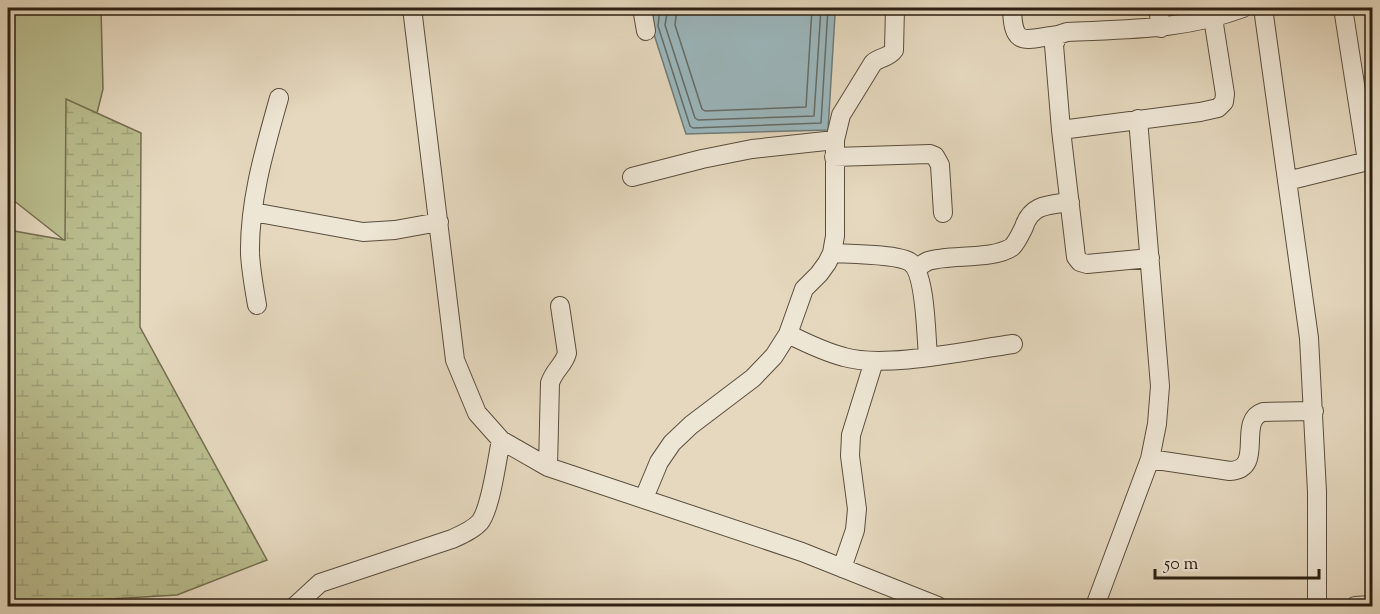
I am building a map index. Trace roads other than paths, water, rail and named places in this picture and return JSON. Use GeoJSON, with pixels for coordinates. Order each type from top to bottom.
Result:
{"type":"FeatureCollection","features":[{"type":"Feature","properties":{"kind":"street"},"geometry":{"type":"LineString","coordinates":[[412,8],[455,360],[477,413],[501,440],[548,467],[802,552],[938,606]]}},
{"type":"Feature","properties":{"kind":"street"},"geometry":{"type":"LineString","coordinates":[[642,8],[646,31]]}},
{"type":"Feature","properties":{"kind":"street"},"geometry":{"type":"LineString","coordinates":[[644,498],[659,462],[672,443],[691,425],[753,378],[774,356],[789,334],[804,289],[819,274],[832,253],[835,236],[834,148],[841,115],[873,63],[891,54],[894,50],[895,8]]}},
{"type":"Feature","properties":{"kind":"street"},"geometry":{"type":"LineString","coordinates":[[1012,8],[1013,30],[1018,37],[1025,39],[1067,32],[1161,28],[1197,23],[1243,8]]}},
{"type":"Feature","properties":{"kind":"street"},"geometry":{"type":"LineString","coordinates":[[1158,8],[1161,28]]}},
{"type":"Feature","properties":{"kind":"street"},"geometry":{"type":"LineString","coordinates":[[1263,8],[1309,338],[1317,492],[1317,606]]}},
{"type":"Feature","properties":{"kind":"street"},"geometry":{"type":"LineString","coordinates":[[1287,181],[1370,160],[1342,8]]}},
{"type":"Feature","properties":{"kind":"street"},"geometry":{"type":"LineString","coordinates":[[1061,130],[1218,108],[1224,102],[1226,94],[1213,18]]}},
{"type":"Feature","properties":{"kind":"street"},"geometry":{"type":"LineString","coordinates":[[1058,35],[1054,45],[1054,57],[1076,257],[1080,262],[1087,264],[1150,258]]}},
{"type":"Feature","properties":{"kind":"street"},"geometry":{"type":"LineString","coordinates":[[257,305],[250,253],[253,212],[265,146],[279,98]]}},
{"type":"Feature","properties":{"kind":"street"},"geometry":{"type":"LineString","coordinates":[[1095,606],[1150,459],[1157,424],[1160,386],[1138,119]]}},
{"type":"Feature","properties":{"kind":"street"},"geometry":{"type":"LineString","coordinates":[[632,177],[752,149],[834,148],[930,154],[940,165],[943,213]]}},
{"type":"Feature","properties":{"kind":"street"},"geometry":{"type":"LineString","coordinates":[[916,268],[929,261],[999,252],[1012,246],[1021,234],[1027,217],[1033,211],[1044,206],[1070,202]]}},
{"type":"Feature","properties":{"kind":"street"},"geometry":{"type":"LineString","coordinates":[[253,212],[363,232],[395,230],[439,222]]}},
{"type":"Feature","properties":{"kind":"street"},"geometry":{"type":"LineString","coordinates":[[832,253],[897,258],[910,262],[916,268],[920,277],[928,356]]}},
{"type":"Feature","properties":{"kind":"street"},"geometry":{"type":"LineString","coordinates":[[548,467],[550,383],[554,372],[565,360],[567,353],[560,306]]}},
{"type":"Feature","properties":{"kind":"street"},"geometry":{"type":"LineString","coordinates":[[789,334],[846,358],[874,361],[1013,344]]}},
{"type":"Feature","properties":{"kind":"street"},"geometry":{"type":"LineString","coordinates":[[842,568],[855,530],[856,519],[850,456],[851,435],[874,361]]}},
{"type":"Feature","properties":{"kind":"street"},"geometry":{"type":"LineString","coordinates":[[1150,459],[1238,471],[1245,467],[1248,460],[1251,428],[1257,414],[1314,411]]}},
{"type":"Feature","properties":{"kind":"street"},"geometry":{"type":"LineString","coordinates":[[295,606],[320,583],[452,539],[469,531],[480,522],[486,508],[501,440]]}},
{"type":"Feature","properties":{"kind":"street"},"geometry":{"type":"LineString","coordinates":[[1355,606],[1372,605]]}},
{"type":"Feature","properties":{"kind":"water"},"geometry":{"type":"Polygon","coordinates":[[[655,8],[834,8],[828,130],[686,134],[651,25],[655,8]]]}}]}
